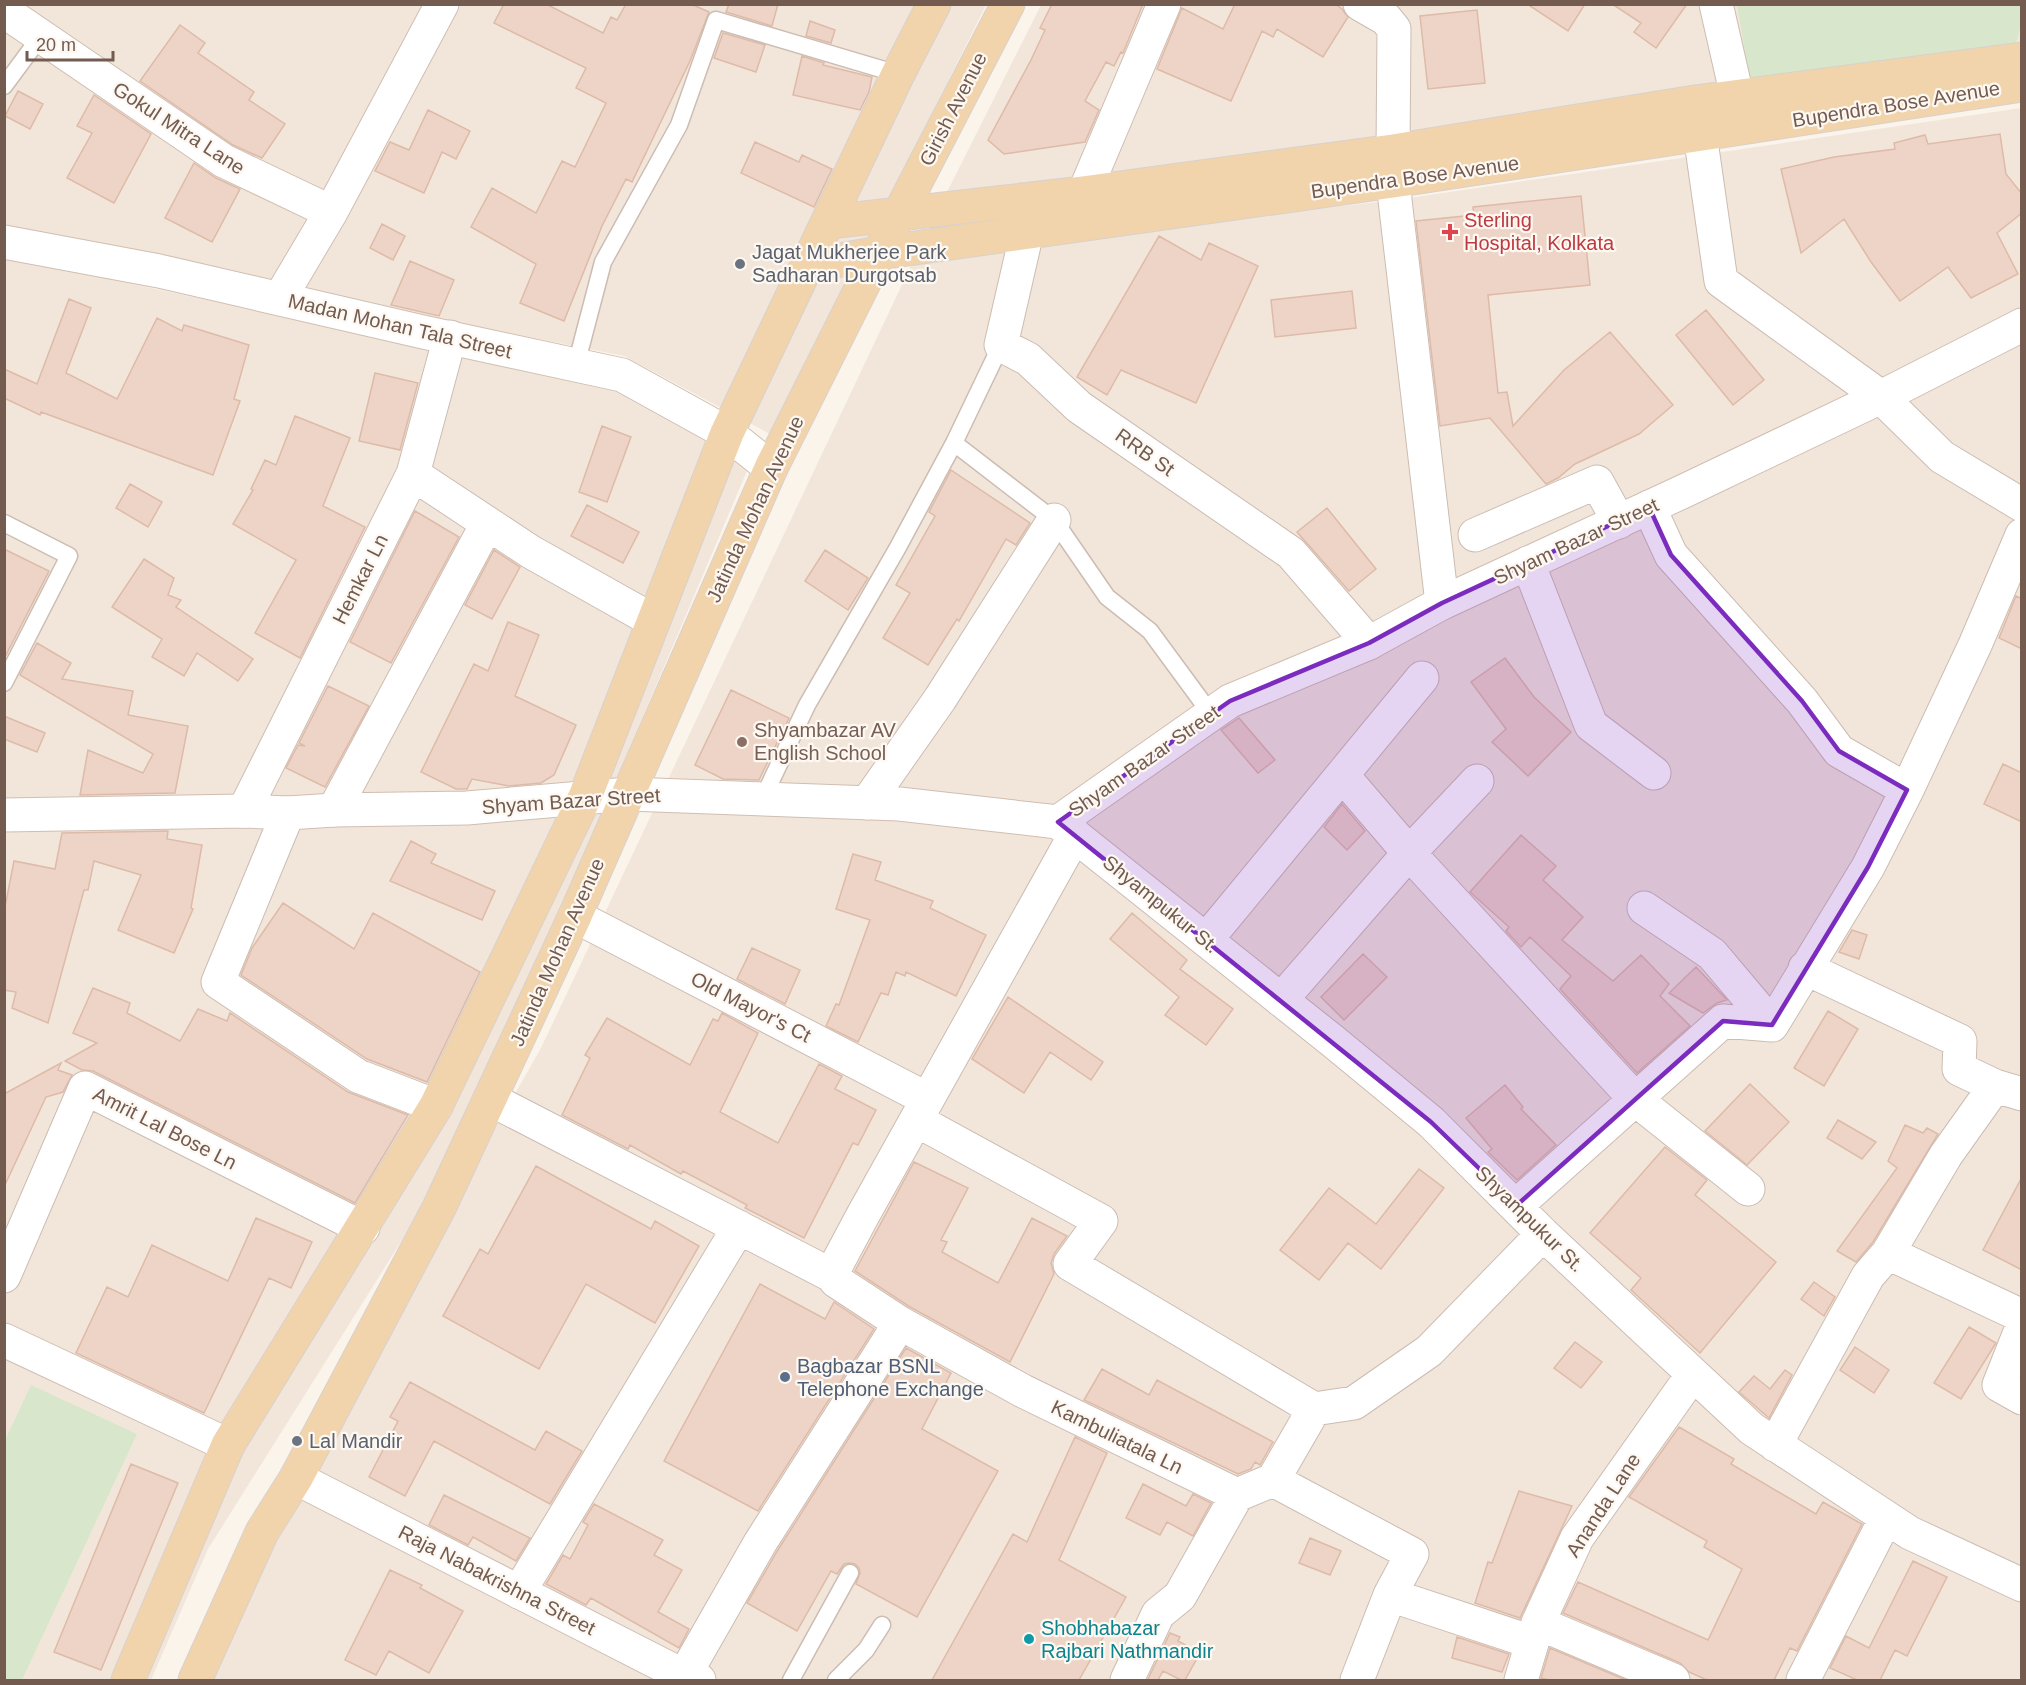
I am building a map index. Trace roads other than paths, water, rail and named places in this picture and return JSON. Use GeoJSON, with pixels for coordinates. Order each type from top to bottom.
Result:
{"type":"FeatureCollection","features":[{"type":"Feature","properties":{"kind":"main road"},"geometry":{"type":"LineString","coordinates":[[128,1680],[228,1445],[436,1106],[585,797],[652,620],[727,433],[898,74],[934,4]]}},
{"type":"Feature","properties":{"kind":"main road","name":"Girish Avenue"},"geometry":{"type":"LineString","coordinates":[[899,214],[1008,4]]}},
{"type":"Feature","properties":{"kind":"main road","name":"Bupendra Bose Avenue"},"geometry":{"type":"LineString","coordinates":[[808,266],[879,253],[1027,232],[1393,166],[1695,102],[2022,59]]}},
{"type":"Feature","properties":{"kind":"main road","name":"Bupendra Bose Avenue"},"geometry":{"type":"LineString","coordinates":[[829,222],[1084,193],[1393,166],[1700,134],[2022,85]]}},
{"type":"Feature","properties":{"kind":"main road","name":"Jatinda Mohan Avenue"},"geometry":{"type":"LineString","coordinates":[[195,1680],[262,1532],[296,1478],[439,1208],[575,916],[771,468],[899,214]]}},
{"type":"Feature","properties":{"kind":"street"},"geometry":{"type":"LineString","coordinates":[[280,298],[332,212],[442,4]]}},
{"type":"Feature","properties":{"kind":"street"},"geometry":{"type":"LineString","coordinates":[[1084,193],[1164,4]]}},
{"type":"Feature","properties":{"kind":"street"},"geometry":{"type":"LineString","coordinates":[[1360,4],[1386,19],[1394,29],[1393,166],[1442,603]]}},
{"type":"Feature","properties":{"kind":"street"},"geometry":{"type":"LineString","coordinates":[[1716,4],[1737,96]]}},
{"type":"Feature","properties":{"kind":"street","name":"Gokul Mitra Lane"},"geometry":{"type":"LineString","coordinates":[[4,11],[224,161],[332,212]]}},
{"type":"Feature","properties":{"kind":"street"},"geometry":{"type":"LineString","coordinates":[[1695,102],[1721,281],[1881,397],[1942,457],[2022,505]]}},
{"type":"Feature","properties":{"kind":"street"},"geometry":{"type":"LineString","coordinates":[[1001,345],[1027,232]]}},
{"type":"Feature","properties":{"kind":"street","name":"Madan Mohan Tala Street"},"geometry":{"type":"LineString","coordinates":[[4,242],[159,271],[622,375],[727,433],[771,468]]}},
{"type":"Feature","properties":{"kind":"street","name":"Shyam Bazar Street"},"geometry":{"type":"LineString","coordinates":[[4,815],[244,811],[288,813],[467,808],[628,794],[899,804],[1066,829],[1230,700],[1369,643],[1442,603],[1881,397],[2022,325]]}},
{"type":"Feature","properties":{"kind":"street","name":"Hemkar Ln"},"geometry":{"type":"LineString","coordinates":[[244,811],[413,474],[450,337]]}},
{"type":"Feature","properties":{"kind":"street","name":"RRB St"},"geometry":{"type":"LineString","coordinates":[[1001,345],[1028,359],[1079,407],[1291,553],[1369,643]]}},
{"type":"Feature","properties":{"kind":"street"},"geometry":{"type":"LineString","coordinates":[[413,474],[531,552],[652,620]]}},
{"type":"Feature","properties":{"kind":"street"},"geometry":{"type":"LineString","coordinates":[[1475,535],[1597,482],[1618,522]]}},
{"type":"Feature","properties":{"kind":"street"},"geometry":{"type":"LineString","coordinates":[[1649,507],[1671,555],[1802,701],[1839,751],[1907,790]]}},
{"type":"Feature","properties":{"kind":"street"},"geometry":{"type":"LineString","coordinates":[[867,803],[940,699],[1054,520]]}},
{"type":"Feature","properties":{"kind":"street"},"geometry":{"type":"LineString","coordinates":[[334,810],[487,524]]}},
{"type":"Feature","properties":{"kind":"street"},"geometry":{"type":"LineString","coordinates":[[1772,1025],[1868,867],[1975,645],[2022,535]]}},
{"type":"Feature","properties":{"kind":"street"},"geometry":{"type":"LineString","coordinates":[[1528,563],[1591,725],[1654,772]]}},
{"type":"Feature","properties":{"kind":"street"},"geometry":{"type":"LineString","coordinates":[[1206,940],[1422,678]]}},
{"type":"Feature","properties":{"kind":"street"},"geometry":{"type":"LineString","coordinates":[[1342,776],[1408,853],[1635,1098],[1748,1189]]}},
{"type":"Feature","properties":{"kind":"street"},"geometry":{"type":"LineString","coordinates":[[1281,1000],[1408,853],[1478,781]]}},
{"type":"Feature","properties":{"kind":"street"},"geometry":{"type":"LineString","coordinates":[[288,813],[218,982],[358,1076],[436,1106]]}},
{"type":"Feature","properties":{"kind":"street"},"geometry":{"type":"LineString","coordinates":[[831,1275],[922,1109],[1066,829]]}},
{"type":"Feature","properties":{"kind":"street","name":"Shyampukur St."},"geometry":{"type":"LineString","coordinates":[[1066,829],[1431,1122],[1544,1234],[1752,1429],[1910,1533],[2022,1584]]}},
{"type":"Feature","properties":{"kind":"street"},"geometry":{"type":"LineString","coordinates":[[1644,908],[1712,954],[1772,1025]]}},
{"type":"Feature","properties":{"kind":"street","name":"Old Mayor's Ct"},"geometry":{"type":"LineString","coordinates":[[575,916],[922,1109],[1101,1221],[1070,1264],[1314,1409]]}},
{"type":"Feature","properties":{"kind":"street"},"geometry":{"type":"LineString","coordinates":[[1775,1444],[1868,1276],[1888,1253],[1946,1155],[2008,1090],[1959,1069],[1960,1041],[1805,968]]}},
{"type":"Feature","properties":{"kind":"street"},"geometry":{"type":"LineString","coordinates":[[1517,1205],[1723,1021],[1772,1025]]}},
{"type":"Feature","properties":{"kind":"street","name":"Amrit Lal Bose Ln"},"geometry":{"type":"LineString","coordinates":[[4,1276],[85,1088],[363,1228]]}},
{"type":"Feature","properties":{"kind":"street","name":"Kambuliatala Ln"},"geometry":{"type":"LineString","coordinates":[[490,1099],[831,1275],[836,1281],[900,1323],[1023,1391],[1237,1495]]}},
{"type":"Feature","properties":{"kind":"street"},"geometry":{"type":"LineString","coordinates":[[519,1592],[739,1227]]}},
{"type":"Feature","properties":{"kind":"street"},"geometry":{"type":"LineString","coordinates":[[1127,1680],[1158,1614],[1180,1596],[1237,1495],[1273,1480],[1314,1409],[1354,1403],[1429,1351],[1544,1234]]}},
{"type":"Feature","properties":{"kind":"street"},"geometry":{"type":"LineString","coordinates":[[1888,1253],[2022,1316]]}},
{"type":"Feature","properties":{"kind":"street"},"geometry":{"type":"LineString","coordinates":[[690,1679],[760,1543],[900,1323]]}},
{"type":"Feature","properties":{"kind":"street"},"geometry":{"type":"LineString","coordinates":[[2022,1328],[1999,1385],[2022,1398]]}},
{"type":"Feature","properties":{"kind":"street"},"geometry":{"type":"LineString","coordinates":[[4,1340],[228,1445]]}},
{"type":"Feature","properties":{"kind":"street","name":"Ananda Lane"},"geometry":{"type":"LineString","coordinates":[[1521,1680],[1535,1633],[1577,1538],[1693,1374]]}},
{"type":"Feature","properties":{"kind":"street","name":"Raja Nabakrishna Street"},"geometry":{"type":"LineString","coordinates":[[296,1478],[690,1679]]}},
{"type":"Feature","properties":{"kind":"street"},"geometry":{"type":"LineString","coordinates":[[1273,1480],[1412,1554],[1390,1595],[1357,1680]]}},
{"type":"Feature","properties":{"kind":"street"},"geometry":{"type":"LineString","coordinates":[[1803,1680],[1886,1518]]}},
{"type":"Feature","properties":{"kind":"street"},"geometry":{"type":"LineString","coordinates":[[1390,1595],[1535,1633],[1673,1680]]}},
{"type":"Feature","properties":{"kind":"lane"},"geometry":{"type":"LineString","coordinates":[[576,365],[603,262],[679,125],[716,20],[898,74]]}},
{"type":"Feature","properties":{"kind":"lane"},"geometry":{"type":"LineString","coordinates":[[4,86],[41,36]]}},
{"type":"Feature","properties":{"kind":"lane"},"geometry":{"type":"LineString","coordinates":[[763,798],[807,705],[897,549],[954,443],[1001,345]]}},
{"type":"Feature","properties":{"kind":"lane"},"geometry":{"type":"LineString","coordinates":[[954,443],[1054,520],[1107,597],[1150,631],[1211,714]]}},
{"type":"Feature","properties":{"kind":"lane"},"geometry":{"type":"LineString","coordinates":[[4,523],[69,556],[4,684]]}},
{"type":"Feature","properties":{"kind":"lane"},"geometry":{"type":"LineString","coordinates":[[791,1680],[850,1573]]}},
{"type":"Feature","properties":{"kind":"lane"},"geometry":{"type":"LineString","coordinates":[[836,1680],[866,1650],[882,1625]]}},
{"type":"Feature","properties":{"kind":"place","name":"Sterling Hospital, Kolkata"},"geometry":{"type":"Point","coordinates":[1450,232]}},
{"type":"Feature","properties":{"kind":"place","name":"Jagat Mukherjee Park Sadharan Durgotsab"},"geometry":{"type":"Point","coordinates":[740,264]}},
{"type":"Feature","properties":{"kind":"place","name":"Shyambazar AV English School"},"geometry":{"type":"Point","coordinates":[742,742]}},
{"type":"Feature","properties":{"kind":"place","name":"Bagbazar BSNL Telephone Exchange"},"geometry":{"type":"Point","coordinates":[785,1377]}},
{"type":"Feature","properties":{"kind":"place","name":"Lal Mandir"},"geometry":{"type":"Point","coordinates":[297,1441]}},
{"type":"Feature","properties":{"kind":"place","name":"Shobhabazar Rajbari Nathmandir"},"geometry":{"type":"Point","coordinates":[1029,1639]}}]}
